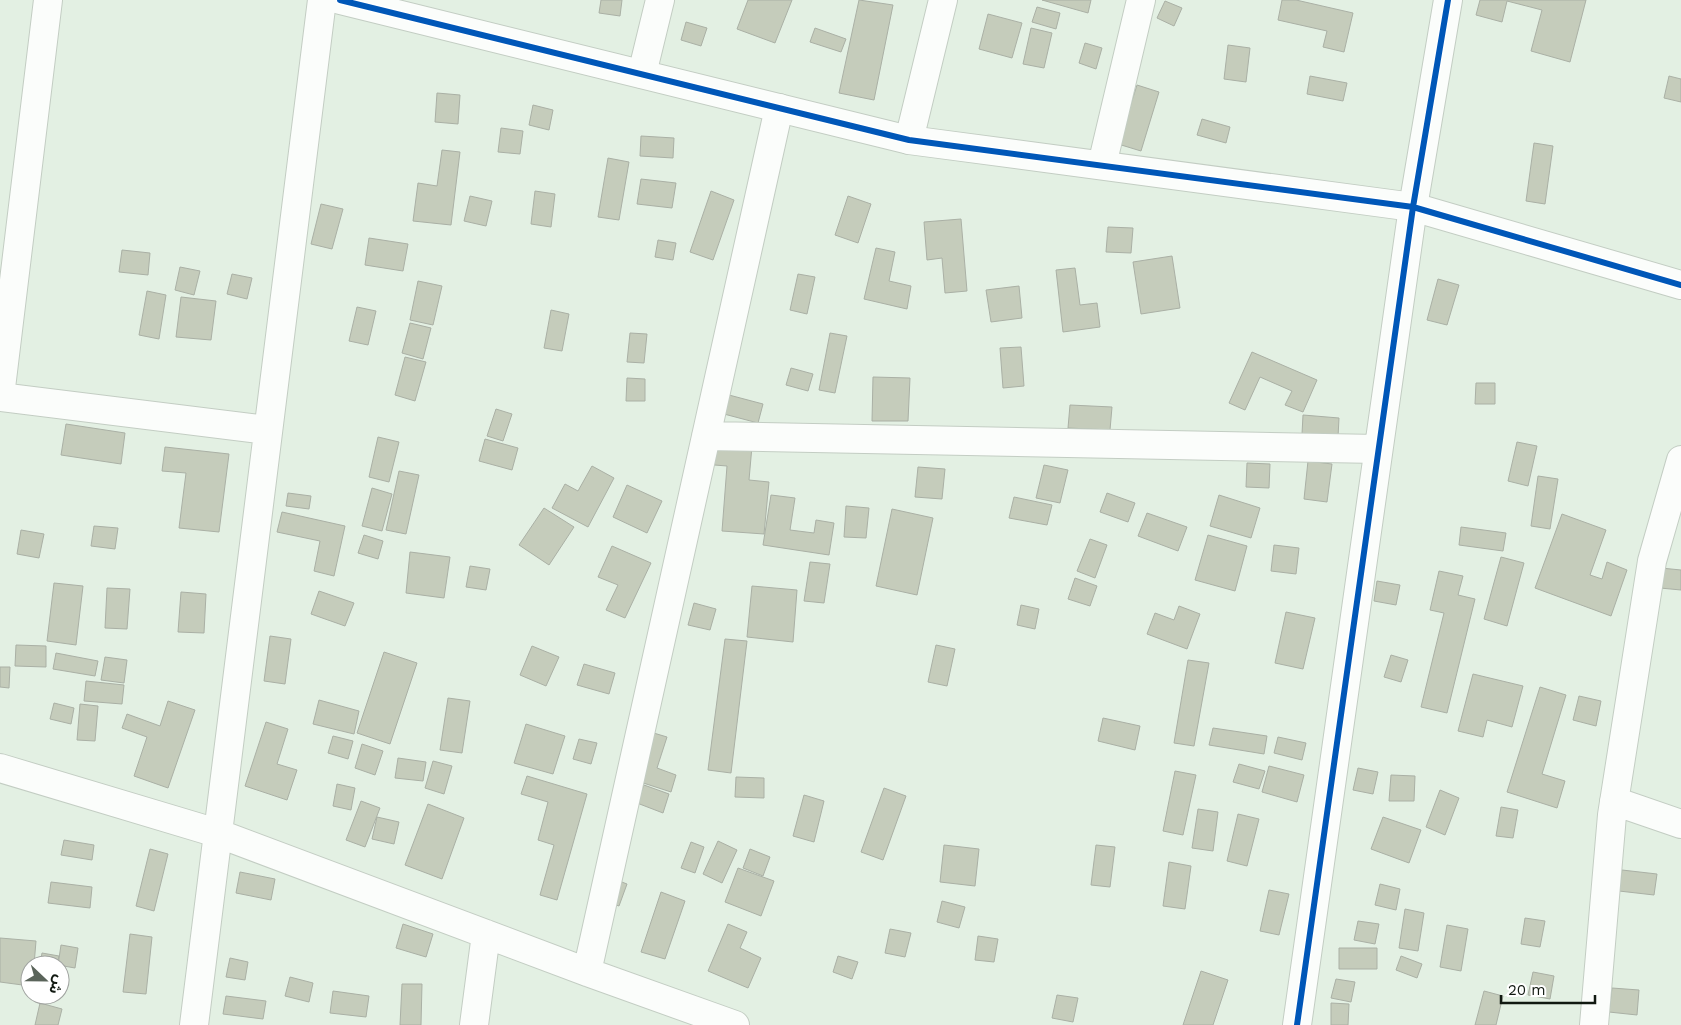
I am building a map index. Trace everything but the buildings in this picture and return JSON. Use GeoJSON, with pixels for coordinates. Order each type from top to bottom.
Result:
{"type":"FeatureCollection","features":[{"type":"Feature","properties":{"kind":"street"},"geometry":{"type":"LineString","coordinates":[[48,0],[0,397],[268,430]]}},
{"type":"Feature","properties":{"kind":"street"},"geometry":{"type":"LineString","coordinates":[[194,1025],[322,0]]}},
{"type":"Feature","properties":{"kind":"street"},"geometry":{"type":"LineString","coordinates":[[340,0],[376,4],[642,74],[909,140],[1413,207],[1681,285]]}},
{"type":"Feature","properties":{"kind":"street"},"geometry":{"type":"LineString","coordinates":[[642,74],[660,0]]}},
{"type":"Feature","properties":{"kind":"street"},"geometry":{"type":"LineString","coordinates":[[909,140],[943,0]]}},
{"type":"Feature","properties":{"kind":"street"},"geometry":{"type":"LineString","coordinates":[[1102,165],[1141,0]]}},
{"type":"Feature","properties":{"kind":"street"},"geometry":{"type":"LineString","coordinates":[[1297,1025],[1413,207],[1448,0]]}},
{"type":"Feature","properties":{"kind":"street"},"geometry":{"type":"LineString","coordinates":[[587,972],[779,108]]}},
{"type":"Feature","properties":{"kind":"street"},"geometry":{"type":"LineString","coordinates":[[706,436],[1378,449]]}},
{"type":"Feature","properties":{"kind":"street"},"geometry":{"type":"LineString","coordinates":[[1594,1025],[1614,801],[1652,561],[1681,460]]}},
{"type":"Feature","properties":{"kind":"street"},"geometry":{"type":"LineString","coordinates":[[0,768],[217,833],[587,972],[735,1025]]}},
{"type":"Feature","properties":{"kind":"street"},"geometry":{"type":"LineString","coordinates":[[1614,801],[1681,824]]}},
{"type":"Feature","properties":{"kind":"street"},"geometry":{"type":"LineString","coordinates":[[474,1025],[486,934]]}},
{"type":"Feature","properties":{"kind":"cycle path"},"geometry":{"type":"LineString","coordinates":[[340,0],[909,140],[1413,207],[1681,285]]}},
{"type":"Feature","properties":{"kind":"cycle path"},"geometry":{"type":"LineString","coordinates":[[1297,1025],[1413,207],[1448,0]]}}]}
